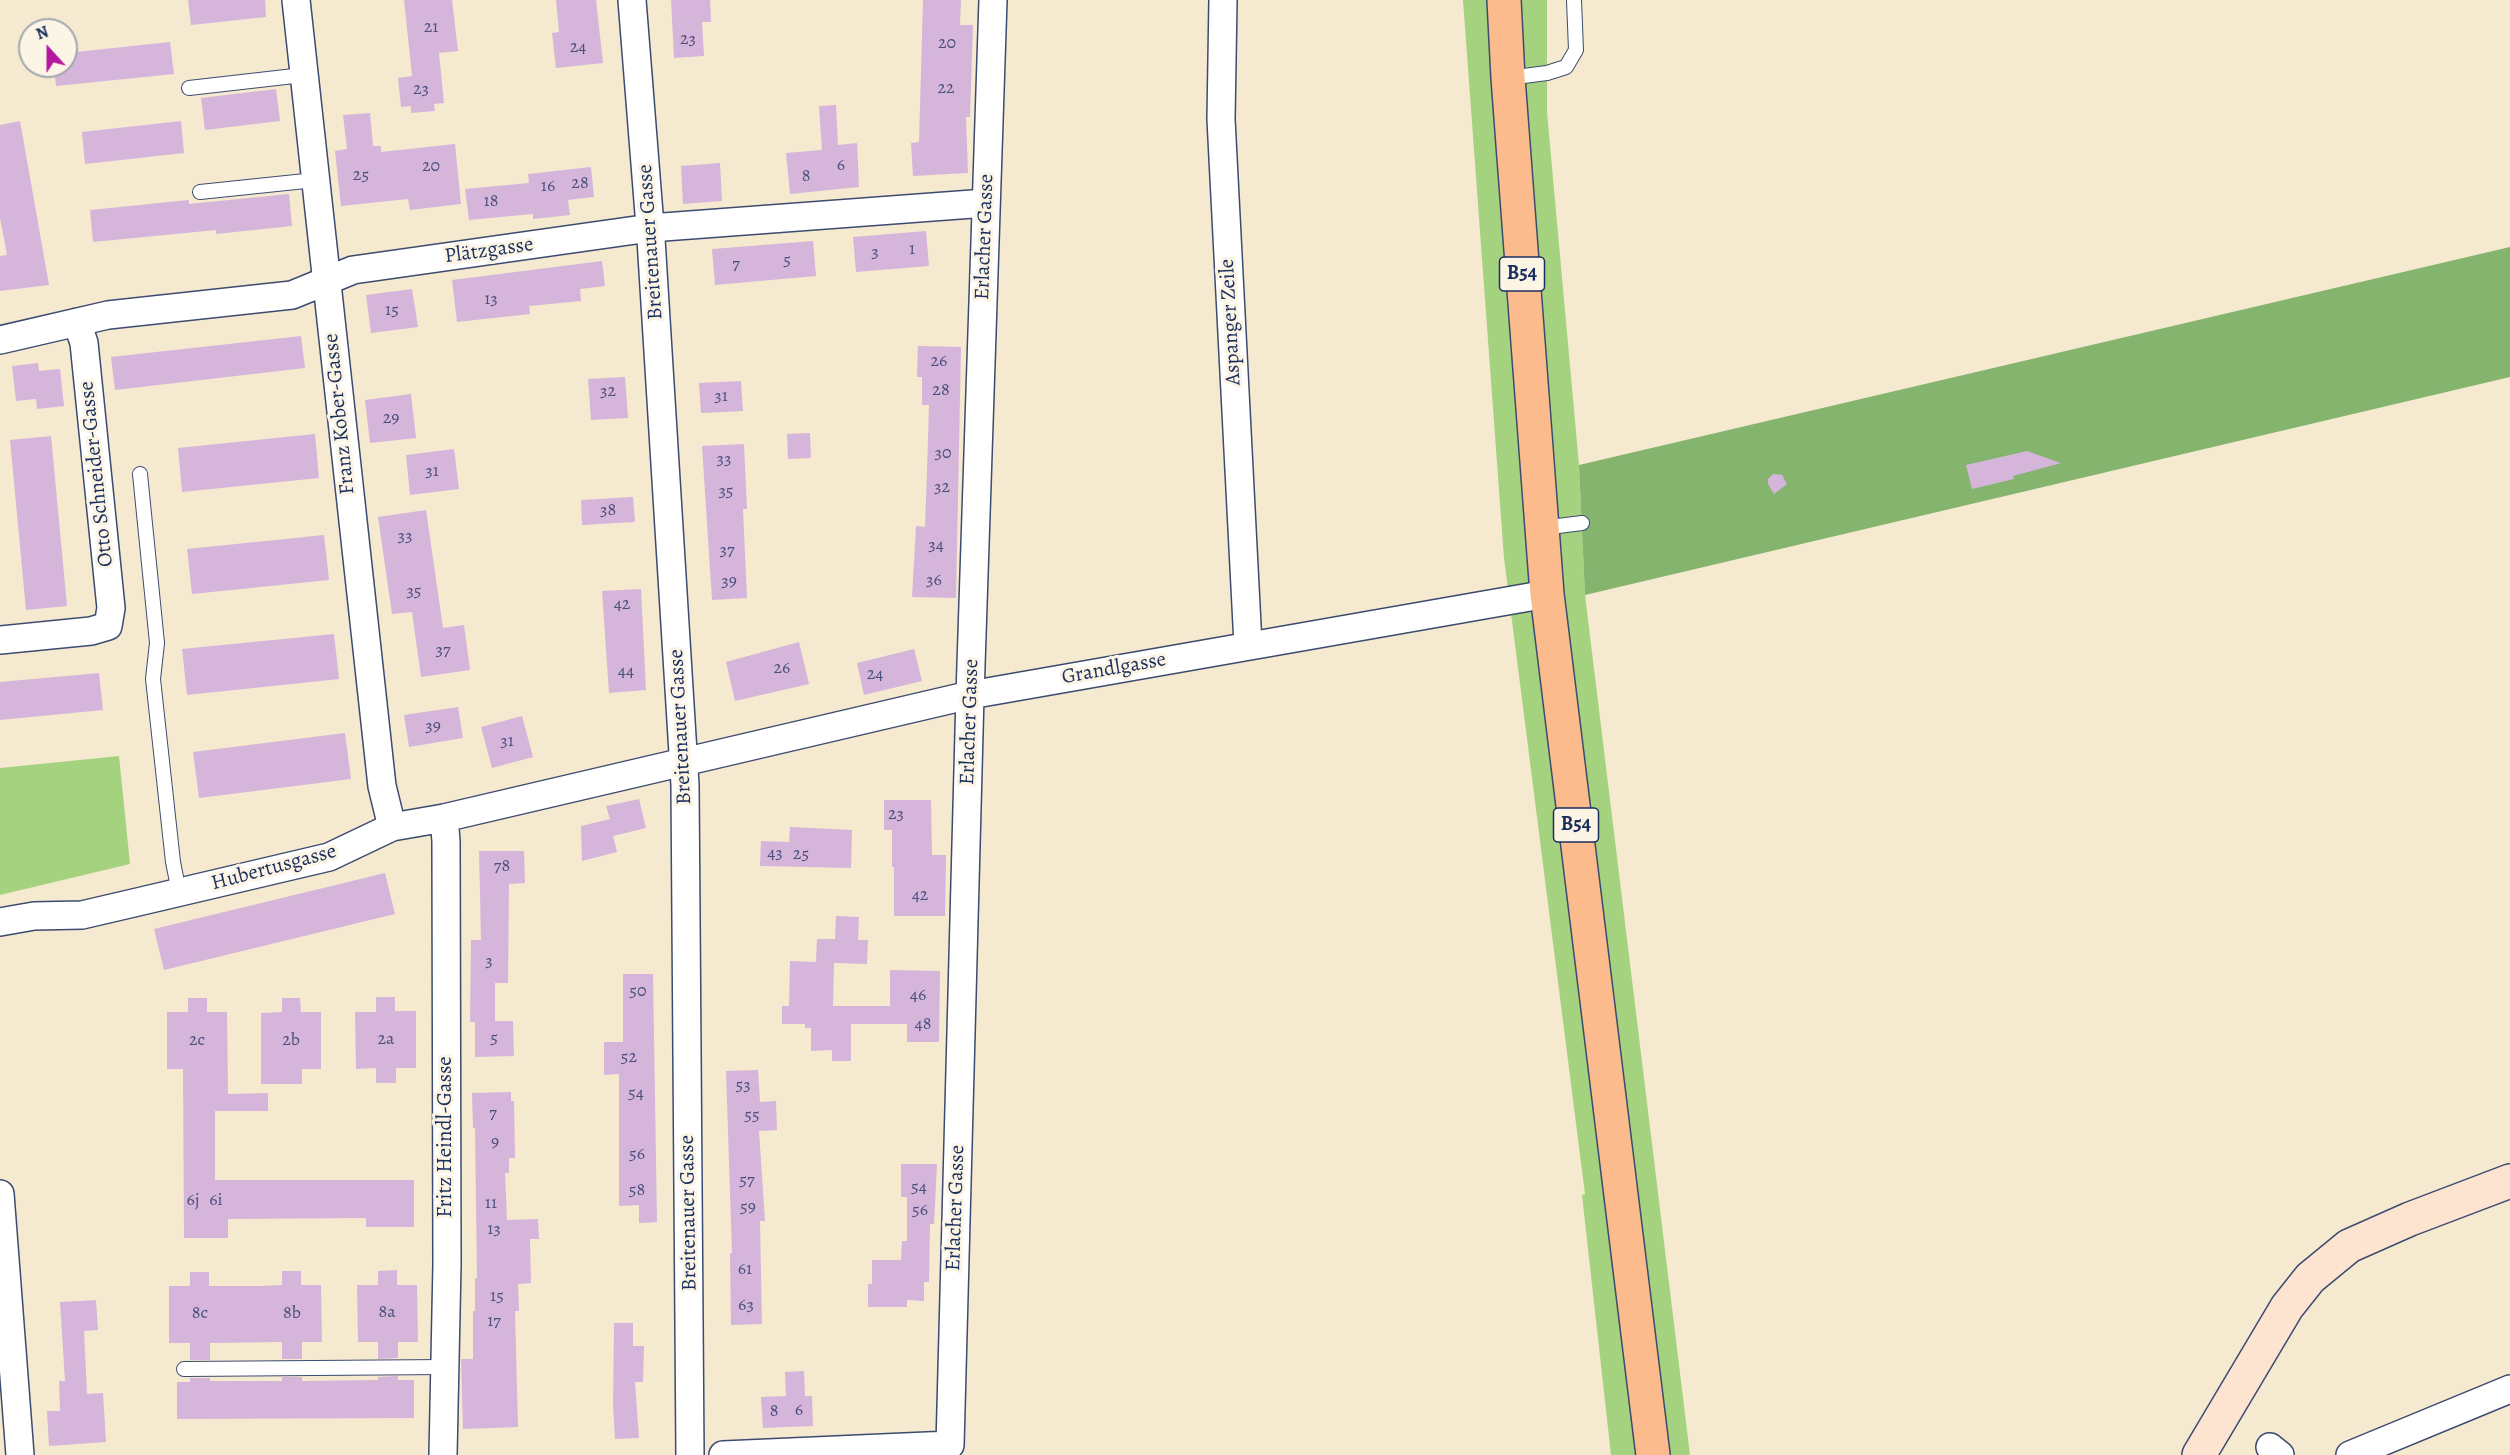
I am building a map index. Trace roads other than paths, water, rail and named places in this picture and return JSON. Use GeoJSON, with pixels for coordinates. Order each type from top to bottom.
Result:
{"type":"FeatureCollection","features":[{"type":"Feature","properties":{"kind":"main road","name":"B54"},"geometry":{"type":"LineString","coordinates":[[1504,0],[1546,594],[1653,1455]]}},
{"type":"Feature","properties":{"kind":"main road"},"geometry":{"type":"LineString","coordinates":[[2199,1455],[2287,1307],[2310,1278],[2349,1246],[2410,1219],[2510,1181]]}},
{"type":"Feature","properties":{"kind":"street","name":"Franz Kober-Gasse"},"geometry":{"type":"LineString","coordinates":[[296,0],[382,786],[392,827]]}},
{"type":"Feature","properties":{"kind":"street","name":"Breitenauer Gasse"},"geometry":{"type":"LineString","coordinates":[[632,0],[651,228],[684,762],[690,1455]]}},
{"type":"Feature","properties":{"kind":"street","name":"Erlacher Gasse"},"geometry":{"type":"LineString","coordinates":[[723,1455],[950,1445],[970,695],[993,0]]}},
{"type":"Feature","properties":{"kind":"street","name":"Aspanger Zeile"},"geometry":{"type":"LineString","coordinates":[[1223,0],[1221,119],[1248,645]]}},
{"type":"Feature","properties":{"kind":"street","name":"Plätzgasse"},"geometry":{"type":"LineString","coordinates":[[0,340],[108,315],[292,295],[353,270],[651,228],[986,203]]}},
{"type":"Feature","properties":{"kind":"street","name":"Otto Schneider-Gasse"},"geometry":{"type":"LineString","coordinates":[[0,640],[91,631],[108,626],[111,608],[84,343],[77,322]]}},
{"type":"Feature","properties":{"kind":"street","name":"Grandlgasse"},"geometry":{"type":"LineString","coordinates":[[684,762],[970,695],[1546,594]]}},
{"type":"Feature","properties":{"kind":"street","name":"Hubertusgasse"},"geometry":{"type":"LineString","coordinates":[[0,922],[34,916],[82,915],[329,857],[392,827],[444,818],[684,762]]}},
{"type":"Feature","properties":{"kind":"street","name":"Fritz Heindl-Gasse"},"geometry":{"type":"LineString","coordinates":[[443,1455],[446,841],[444,818]]}},
{"type":"Feature","properties":{"kind":"street"},"geometry":{"type":"LineString","coordinates":[[0,1194],[20,1455]]}},
{"type":"Feature","properties":{"kind":"street"},"geometry":{"type":"LineString","coordinates":[[2350,1455],[2510,1389]]}},
{"type":"Feature","properties":{"kind":"lane"},"geometry":{"type":"LineString","coordinates":[[1508,78],[1566,68],[1576,51],[1574,0]]}},
{"type":"Feature","properties":{"kind":"lane"},"geometry":{"type":"LineString","coordinates":[[189,88],[303,75]]}},
{"type":"Feature","properties":{"kind":"lane"},"geometry":{"type":"LineString","coordinates":[[200,192],[315,180]]}},
{"type":"Feature","properties":{"kind":"lane"},"geometry":{"type":"LineString","coordinates":[[140,474],[157,643],[153,679],[173,862],[180,892]]}},
{"type":"Feature","properties":{"kind":"lane"},"geometry":{"type":"LineString","coordinates":[[1542,528],[1581,523]]}},
{"type":"Feature","properties":{"kind":"lane"},"geometry":{"type":"LineString","coordinates":[[184,1369],[445,1367]]}}]}
